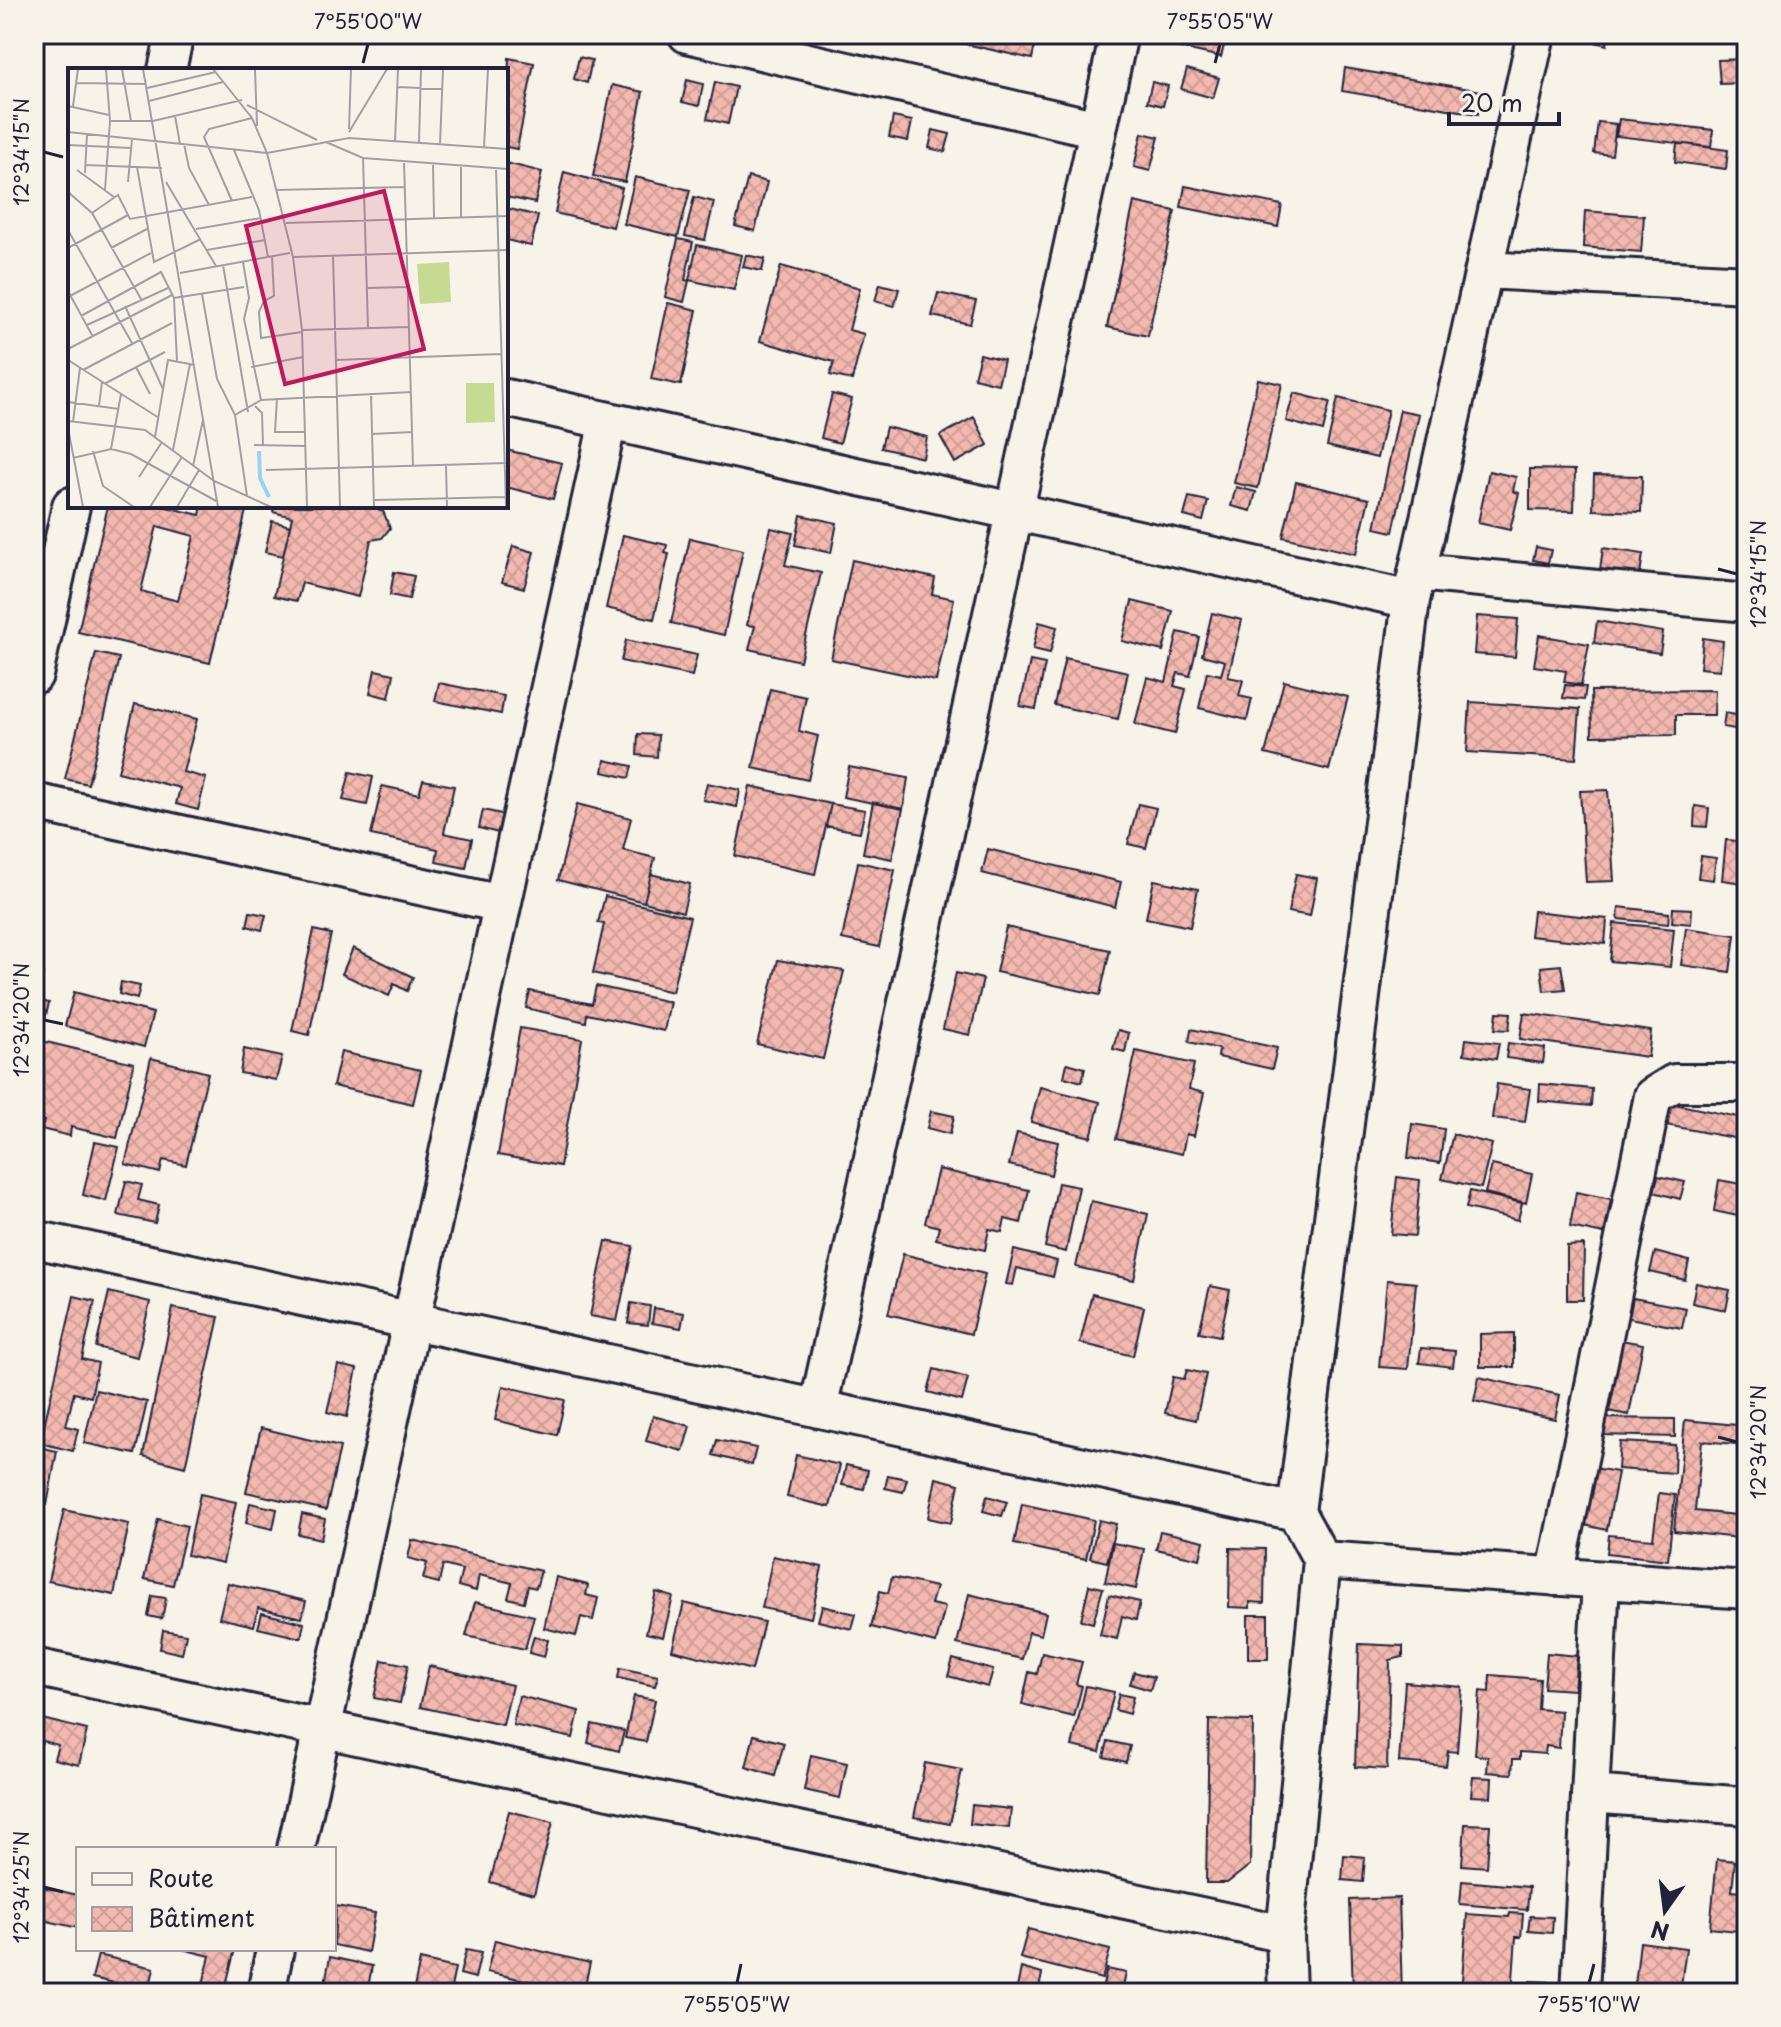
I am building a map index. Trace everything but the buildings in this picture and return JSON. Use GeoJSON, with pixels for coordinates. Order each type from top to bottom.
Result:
{"type":"FeatureCollection","features":[{"type":"Feature","properties":{"kind":"street"},"geometry":{"type":"LineString","coordinates":[[167,68],[175,34]]}},
{"type":"Feature","properties":{"kind":"street"},"geometry":{"type":"LineString","coordinates":[[687,34],[1098,129]]}},
{"type":"Feature","properties":{"kind":"street"},"geometry":{"type":"LineString","coordinates":[[818,1409],[1119,34]]}},
{"type":"Feature","properties":{"kind":"street"},"geometry":{"type":"LineString","coordinates":[[1287,1993],[1285,1934],[1322,1560],[1296,1512],[1414,586],[1536,34]]}},
{"type":"Feature","properties":{"kind":"street"},"geometry":{"type":"LineString","coordinates":[[1484,270],[1747,284]]}},
{"type":"Feature","properties":{"kind":"street"},"geometry":{"type":"LineString","coordinates":[[508,398],[1015,511],[1414,586],[1747,603]]}},
{"type":"Feature","properties":{"kind":"street"},"geometry":{"type":"LineString","coordinates":[[296,1847],[608,421]]}},
{"type":"Feature","properties":{"kind":"street"},"geometry":{"type":"LineString","coordinates":[[34,675],[71,508]]}},
{"type":"Feature","properties":{"kind":"street"},"geometry":{"type":"LineString","coordinates":[[34,802],[502,904]]}},
{"type":"Feature","properties":{"kind":"street"},"geometry":{"type":"LineString","coordinates":[[1555,1577],[1653,1096],[1674,1083],[1747,1083]]}},
{"type":"Feature","properties":{"kind":"street"},"geometry":{"type":"LineString","coordinates":[[34,1239],[1296,1512]]}},
{"type":"Feature","properties":{"kind":"street"},"geometry":{"type":"LineString","coordinates":[[1322,1560],[1747,1590]]}},
{"type":"Feature","properties":{"kind":"street"},"geometry":{"type":"LineString","coordinates":[[1580,1993],[1601,1580]]}},
{"type":"Feature","properties":{"kind":"street"},"geometry":{"type":"LineString","coordinates":[[34,1667],[1285,1934]]}},
{"type":"Feature","properties":{"kind":"street"},"geometry":{"type":"LineString","coordinates":[[1590,1794],[1747,1806]]}},
{"type":"Feature","properties":{"kind":"street"},"geometry":{"type":"LineString","coordinates":[[266,1993],[275,1951]]}}]}
